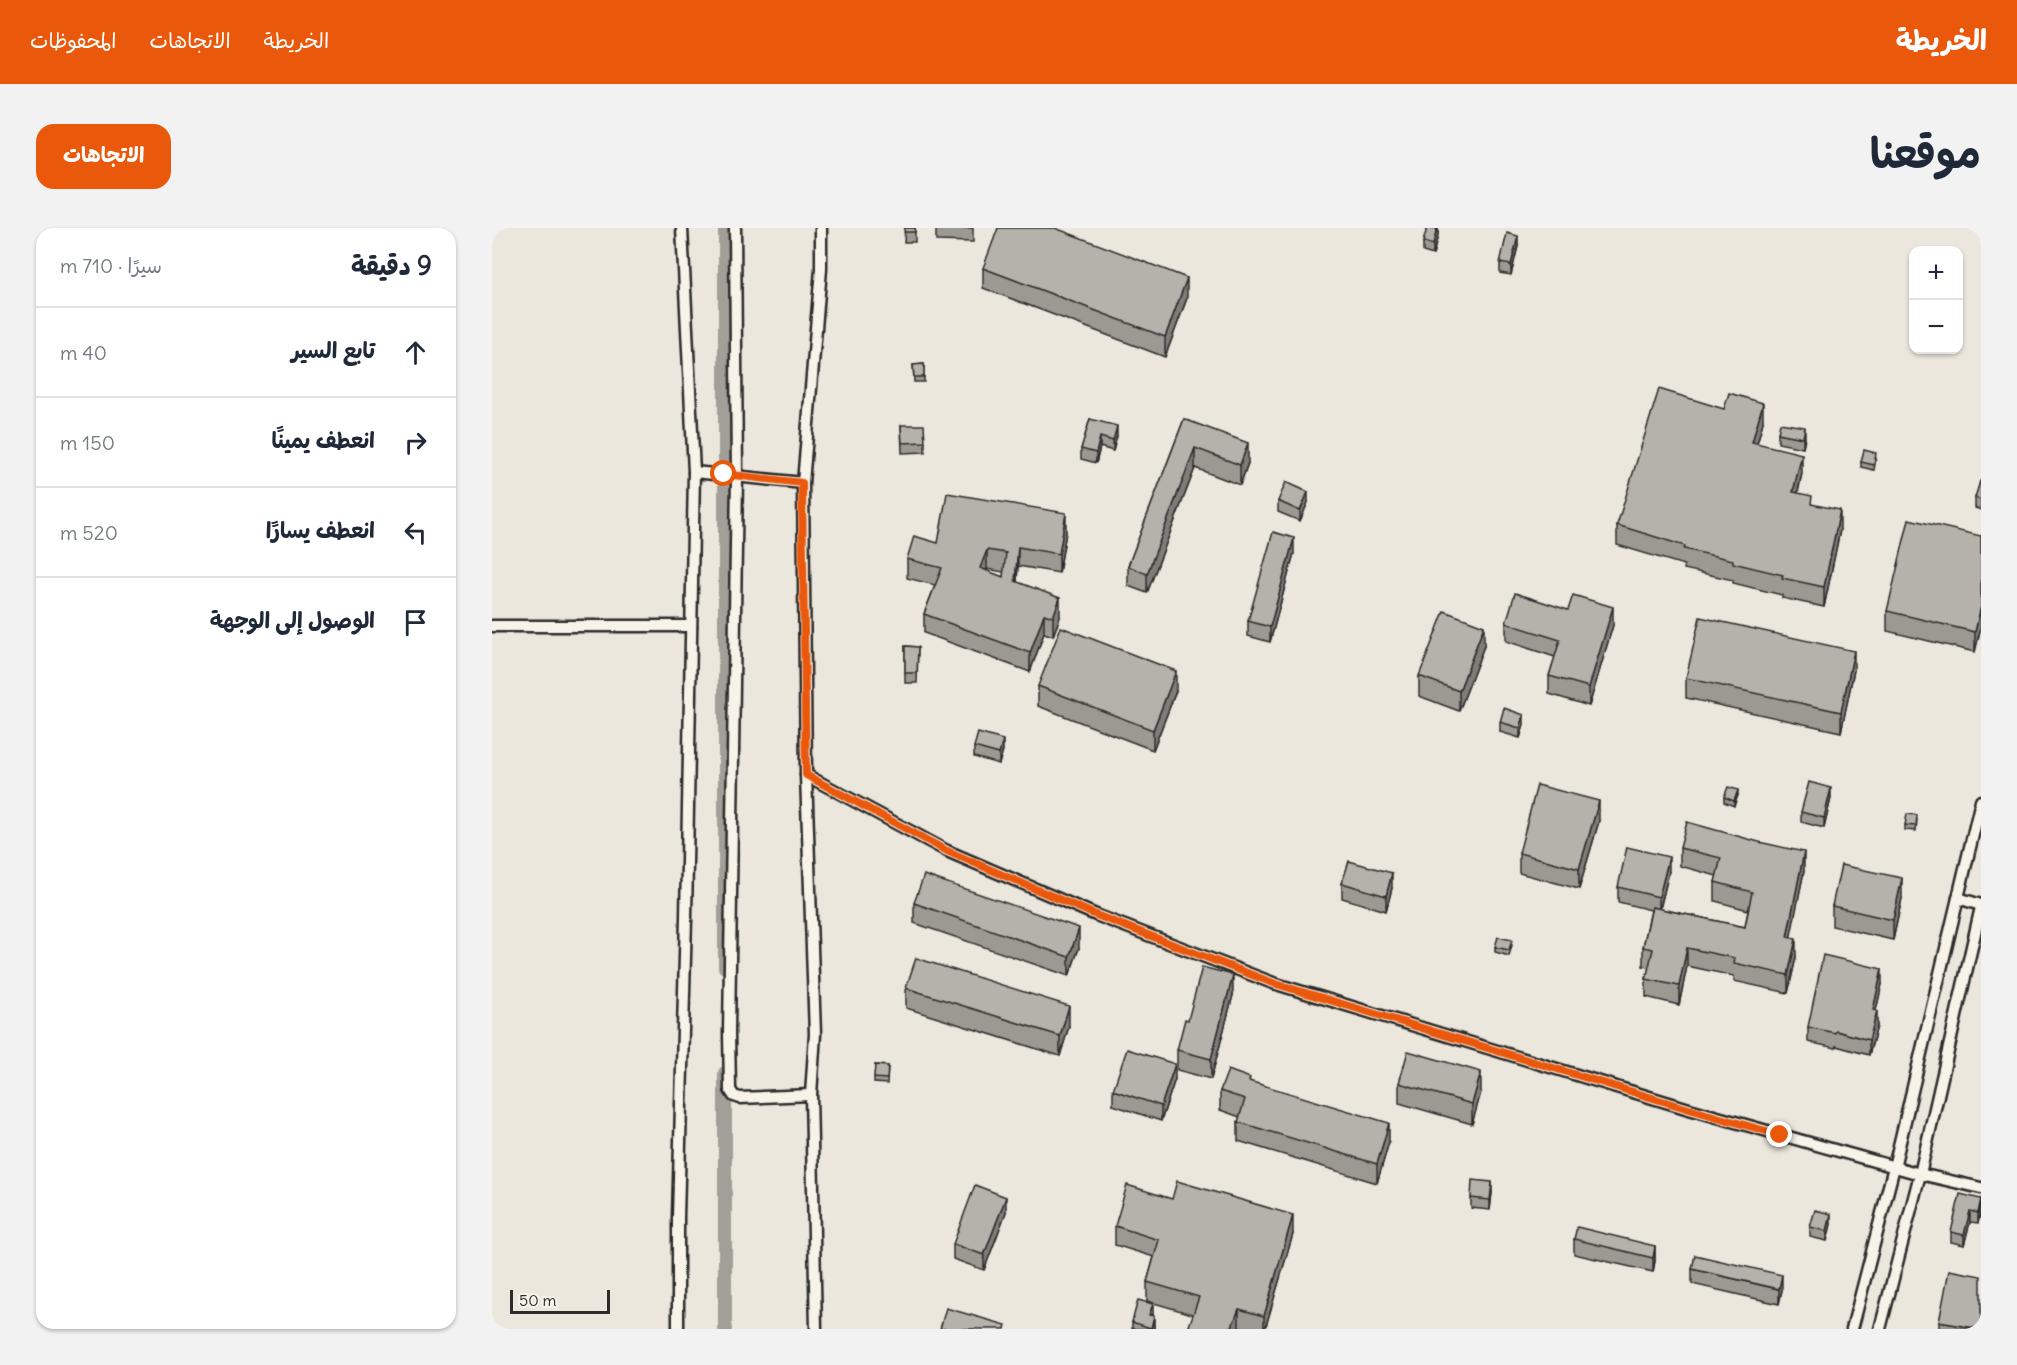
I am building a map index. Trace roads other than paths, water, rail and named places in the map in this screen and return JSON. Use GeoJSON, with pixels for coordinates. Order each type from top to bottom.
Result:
{"type":"FeatureCollection","features":[{"type":"Feature","properties":{"kind":"street"},"geometry":{"type":"LineString","coordinates":[[678,1329],[678,1217],[694,472],[682,228]]}},
{"type":"Feature","properties":{"kind":"street"},"geometry":{"type":"LineString","coordinates":[[735,228],[737,476],[730,1090],[734,1096],[740,1098],[811,1095]]}},
{"type":"Feature","properties":{"kind":"street"},"geometry":{"type":"LineString","coordinates":[[816,1329],[811,1095],[815,1034],[806,775],[802,483],[821,269],[821,228]]}},
{"type":"Feature","properties":{"kind":"street"},"geometry":{"type":"LineString","coordinates":[[694,472],[802,483]]}},
{"type":"Feature","properties":{"kind":"street"},"geometry":{"type":"LineString","coordinates":[[492,626],[691,626]]}},
{"type":"Feature","properties":{"kind":"street"},"geometry":{"type":"LineString","coordinates":[[806,775],[947,851],[1096,915],[1273,983],[1689,1109],[1894,1167],[1981,1188]]}},
{"type":"Feature","properties":{"kind":"street"},"geometry":{"type":"LineString","coordinates":[[1852,1329],[1894,1167],[1981,801]]}},
{"type":"Feature","properties":{"kind":"street"},"geometry":{"type":"LineString","coordinates":[[1880,1329],[1920,1174],[1981,906],[1958,898]]}},
{"type":"Feature","properties":{"kind":"waterway"},"geometry":{"type":"LineString","coordinates":[[725,228],[725,967]]}},
{"type":"Feature","properties":{"kind":"waterway"},"geometry":{"type":"LineString","coordinates":[[725,1073],[725,1329]]}}]}
